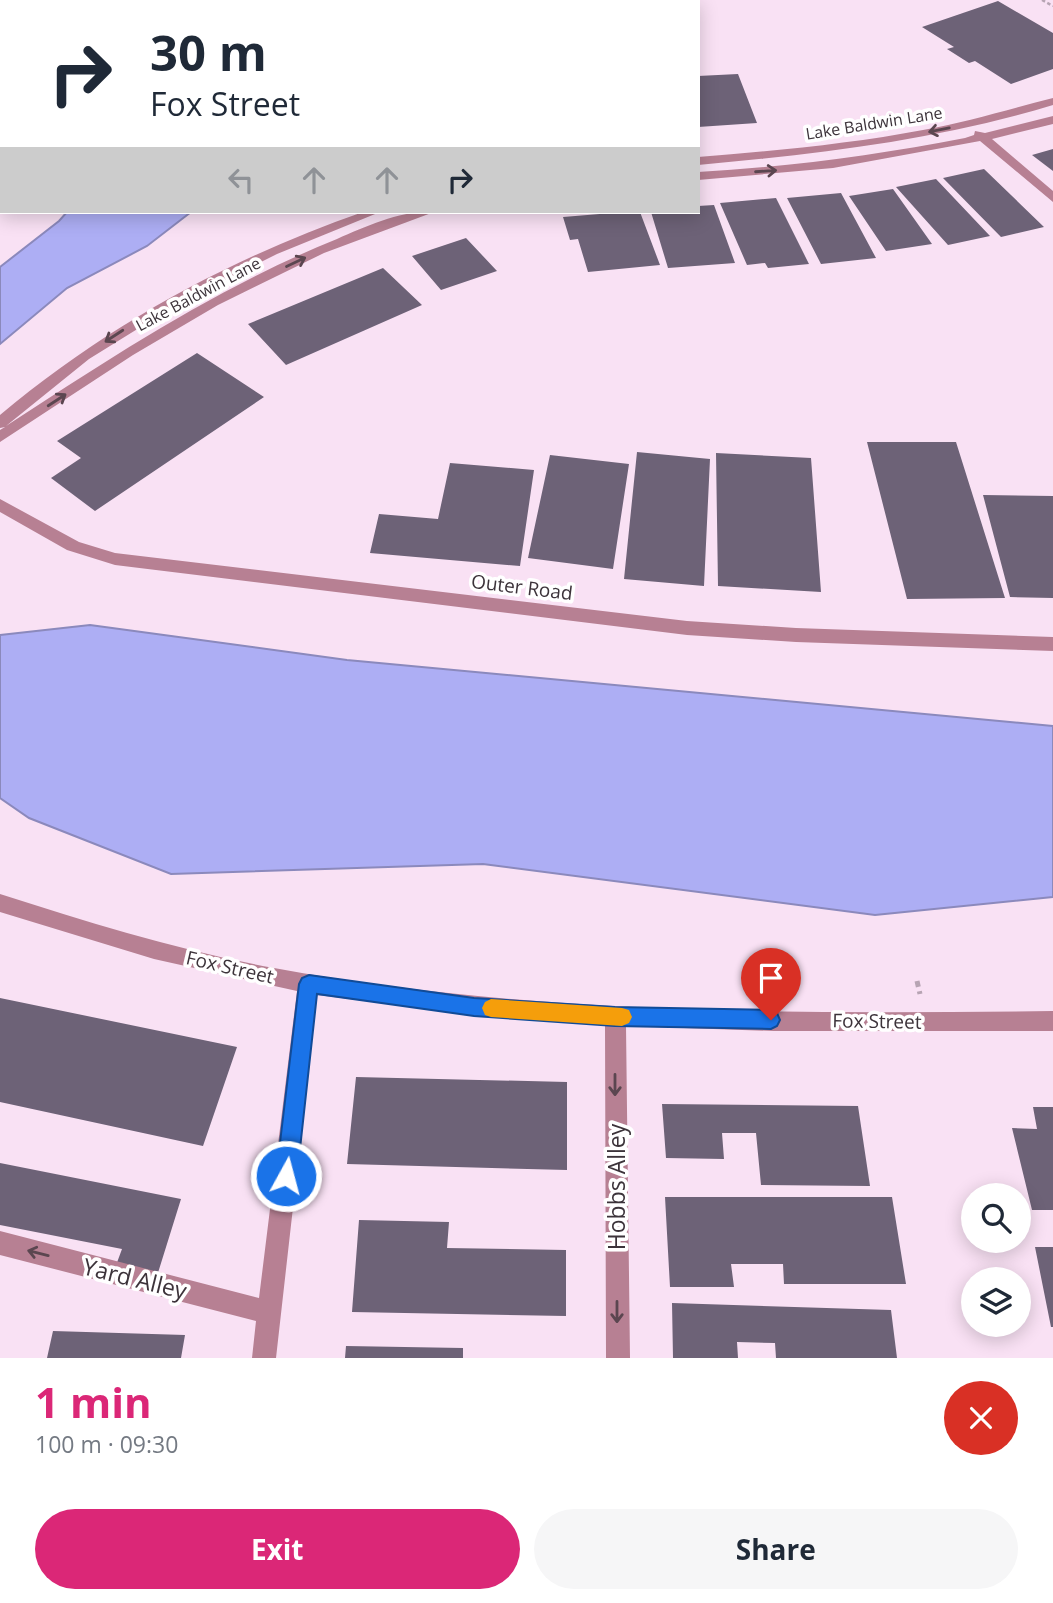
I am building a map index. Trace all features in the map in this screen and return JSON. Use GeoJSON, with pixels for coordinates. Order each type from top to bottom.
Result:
{"type":"FeatureCollection","features":[{"type":"Feature","properties":{"kind":"street","name":"Lake Baldwin Lane"},"geometry":{"type":"LineString","coordinates":[[700,161],[798,153],[969,124],[1053,101]]}},
{"type":"Feature","properties":{"kind":"street","name":"Lake Baldwin Lane"},"geometry":{"type":"LineString","coordinates":[[700,176],[895,156],[984,138],[1053,120]]}},
{"type":"Feature","properties":{"kind":"street"},"geometry":{"type":"LineString","coordinates":[[969,124],[1053,198]]}},
{"type":"Feature","properties":{"kind":"street","name":"Lake Baldwin Lane"},"geometry":{"type":"LineString","coordinates":[[0,423],[44,384],[119,332],[206,282],[311,233],[368,214]]}},
{"type":"Feature","properties":{"kind":"street","name":"Lake Baldwin Lane"},"geometry":{"type":"LineString","coordinates":[[0,437],[146,340],[246,286],[382,226],[421,214]]}},
{"type":"Feature","properties":{"kind":"street","name":"Outer Road"},"geometry":{"type":"LineString","coordinates":[[0,505],[73,546],[115,559],[687,628],[796,635],[1053,644]]}},
{"type":"Feature","properties":{"kind":"street","name":"Fox Street"},"geometry":{"type":"LineString","coordinates":[[0,902],[123,943],[309,984],[474,1007],[615,1017],[926,1023],[1053,1021]]}},
{"type":"Feature","properties":{"kind":"street"},"geometry":{"type":"LineString","coordinates":[[264,1358],[309,984]]}},
{"type":"Feature","properties":{"kind":"street","name":"Hobbs Alley"},"geometry":{"type":"LineString","coordinates":[[615,1017],[618,1358]]}},
{"type":"Feature","properties":{"kind":"street","name":"Yard Alley"},"geometry":{"type":"LineString","coordinates":[[0,1243],[271,1313]]}},
{"type":"Feature","properties":{"kind":"path"},"geometry":{"type":"LineString","coordinates":[[1042,0],[1053,6]]}},
{"type":"Feature","properties":{"kind":"water"},"geometry":{"type":"Polygon","coordinates":[[[65,214],[188,214],[147,246],[67,288],[0,344],[0,267],[65,214]]]}},
{"type":"Feature","properties":{"kind":"water"},"geometry":{"type":"Polygon","coordinates":[[[90,625],[347,660],[1053,726],[1053,897],[875,915],[483,864],[171,874],[29,818],[0,798],[0,635],[90,625]]]}},
{"type":"Feature","properties":{"kind":"building"},"geometry":{"type":"Polygon","coordinates":[[[998,1],[1053,33],[1053,69],[1011,84],[975,61],[969,63],[947,49],[954,47],[922,27],[998,1]]]}},
{"type":"Feature","properties":{"kind":"building"},"geometry":{"type":"Polygon","coordinates":[[[738,74],[757,123],[700,127],[700,76],[738,74]]]}},
{"type":"Feature","properties":{"kind":"building"},"geometry":{"type":"Polygon","coordinates":[[[1053,149],[1053,171],[1032,155],[1053,149]]]}},
{"type":"Feature","properties":{"kind":"building"},"geometry":{"type":"Polygon","coordinates":[[[984,169],[1044,227],[1001,237],[943,178],[984,169]]]}},
{"type":"Feature","properties":{"kind":"building"},"geometry":{"type":"Polygon","coordinates":[[[936,179],[990,236],[948,245],[896,187],[936,179]]]}},
{"type":"Feature","properties":{"kind":"building"},"geometry":{"type":"Polygon","coordinates":[[[893,189],[932,244],[886,251],[849,196],[893,189]]]}},
{"type":"Feature","properties":{"kind":"building"},"geometry":{"type":"Polygon","coordinates":[[[841,193],[876,258],[821,264],[787,198],[841,193]]]}},
{"type":"Feature","properties":{"kind":"building"},"geometry":{"type":"Polygon","coordinates":[[[776,198],[809,264],[768,268],[765,263],[747,265],[720,203],[776,198]]]}},
{"type":"Feature","properties":{"kind":"building"},"geometry":{"type":"Polygon","coordinates":[[[714,205],[735,263],[668,268],[652,214],[700,214],[700,206],[714,205]]]}},
{"type":"Feature","properties":{"kind":"building"},"geometry":{"type":"Polygon","coordinates":[[[641,214],[660,265],[588,272],[578,239],[570,240],[563,217],[641,214]]]}},
{"type":"Feature","properties":{"kind":"building"},"geometry":{"type":"Polygon","coordinates":[[[466,238],[497,271],[441,290],[412,256],[466,238]]]}},
{"type":"Feature","properties":{"kind":"building"},"geometry":{"type":"Polygon","coordinates":[[[383,268],[422,305],[286,365],[248,324],[383,268]]]}},
{"type":"Feature","properties":{"kind":"building"},"geometry":{"type":"Polygon","coordinates":[[[197,353],[264,397],[95,511],[51,478],[81,458],[57,441],[197,353]]]}},
{"type":"Feature","properties":{"kind":"building"},"geometry":{"type":"Polygon","coordinates":[[[867,442],[956,442],[1005,598],[907,599],[867,442]]]}},
{"type":"Feature","properties":{"kind":"building"},"geometry":{"type":"Polygon","coordinates":[[[637,452],[710,459],[704,586],[624,579],[637,452]]]}},
{"type":"Feature","properties":{"kind":"building"},"geometry":{"type":"Polygon","coordinates":[[[716,453],[811,458],[821,592],[718,586],[716,453]]]}},
{"type":"Feature","properties":{"kind":"building"},"geometry":{"type":"Polygon","coordinates":[[[550,455],[629,464],[613,569],[528,558],[550,455]]]}},
{"type":"Feature","properties":{"kind":"building"},"geometry":{"type":"Polygon","coordinates":[[[450,463],[534,470],[520,566],[370,553],[379,514],[438,519],[450,463]]]}},
{"type":"Feature","properties":{"kind":"building"},"geometry":{"type":"Polygon","coordinates":[[[983,495],[1053,496],[1053,598],[1010,597],[983,495]]]}},
{"type":"Feature","properties":{"kind":"building"},"geometry":{"type":"Polygon","coordinates":[[[0,998],[237,1047],[203,1146],[0,1102],[0,998]]]}},
{"type":"Feature","properties":{"kind":"building"},"geometry":{"type":"Polygon","coordinates":[[[356,1077],[567,1082],[567,1170],[347,1164],[356,1077]]]}},
{"type":"Feature","properties":{"kind":"building"},"geometry":{"type":"Polygon","coordinates":[[[662,1104],[858,1106],[870,1186],[761,1185],[756,1133],[722,1133],[724,1159],[666,1158],[662,1104]]]}},
{"type":"Feature","properties":{"kind":"building"},"geometry":{"type":"Polygon","coordinates":[[[1033,1107],[1053,1107],[1053,1210],[1032,1210],[1031,1183],[1025,1183],[1012,1128],[1037,1129],[1033,1107]]]}},
{"type":"Feature","properties":{"kind":"building"},"geometry":{"type":"Polygon","coordinates":[[[0,1163],[181,1199],[157,1276],[115,1268],[122,1249],[0,1225],[0,1163]]]}},
{"type":"Feature","properties":{"kind":"building"},"geometry":{"type":"Polygon","coordinates":[[[665,1197],[892,1197],[906,1284],[784,1284],[783,1264],[731,1264],[734,1287],[670,1287],[665,1197]]]}},
{"type":"Feature","properties":{"kind":"building"},"geometry":{"type":"Polygon","coordinates":[[[359,1220],[449,1222],[447,1248],[566,1250],[566,1316],[352,1312],[359,1220]]]}},
{"type":"Feature","properties":{"kind":"building"},"geometry":{"type":"Polygon","coordinates":[[[1035,1247],[1053,1247],[1053,1327],[1051,1327],[1035,1247]]]}},
{"type":"Feature","properties":{"kind":"building"},"geometry":{"type":"Polygon","coordinates":[[[672,1303],[891,1310],[897,1358],[776,1358],[775,1343],[737,1342],[738,1358],[673,1358],[672,1303]]]}},
{"type":"Feature","properties":{"kind":"building"},"geometry":{"type":"Polygon","coordinates":[[[53,1331],[185,1335],[181,1358],[47,1358],[53,1331]]]}},
{"type":"Feature","properties":{"kind":"building"},"geometry":{"type":"Polygon","coordinates":[[[346,1346],[463,1348],[463,1358],[345,1358],[346,1346]]]}},
{"type":"Feature","properties":{"kind":"slow traffic"},"geometry":{"type":"LineString","coordinates":[[491,1008],[622,1017]]}},
{"type":"Feature","properties":{"kind":"route"},"geometry":{"type":"LineString","coordinates":[[286,1176],[309,984],[474,1007],[615,1017],[771,1020]]}}]}
